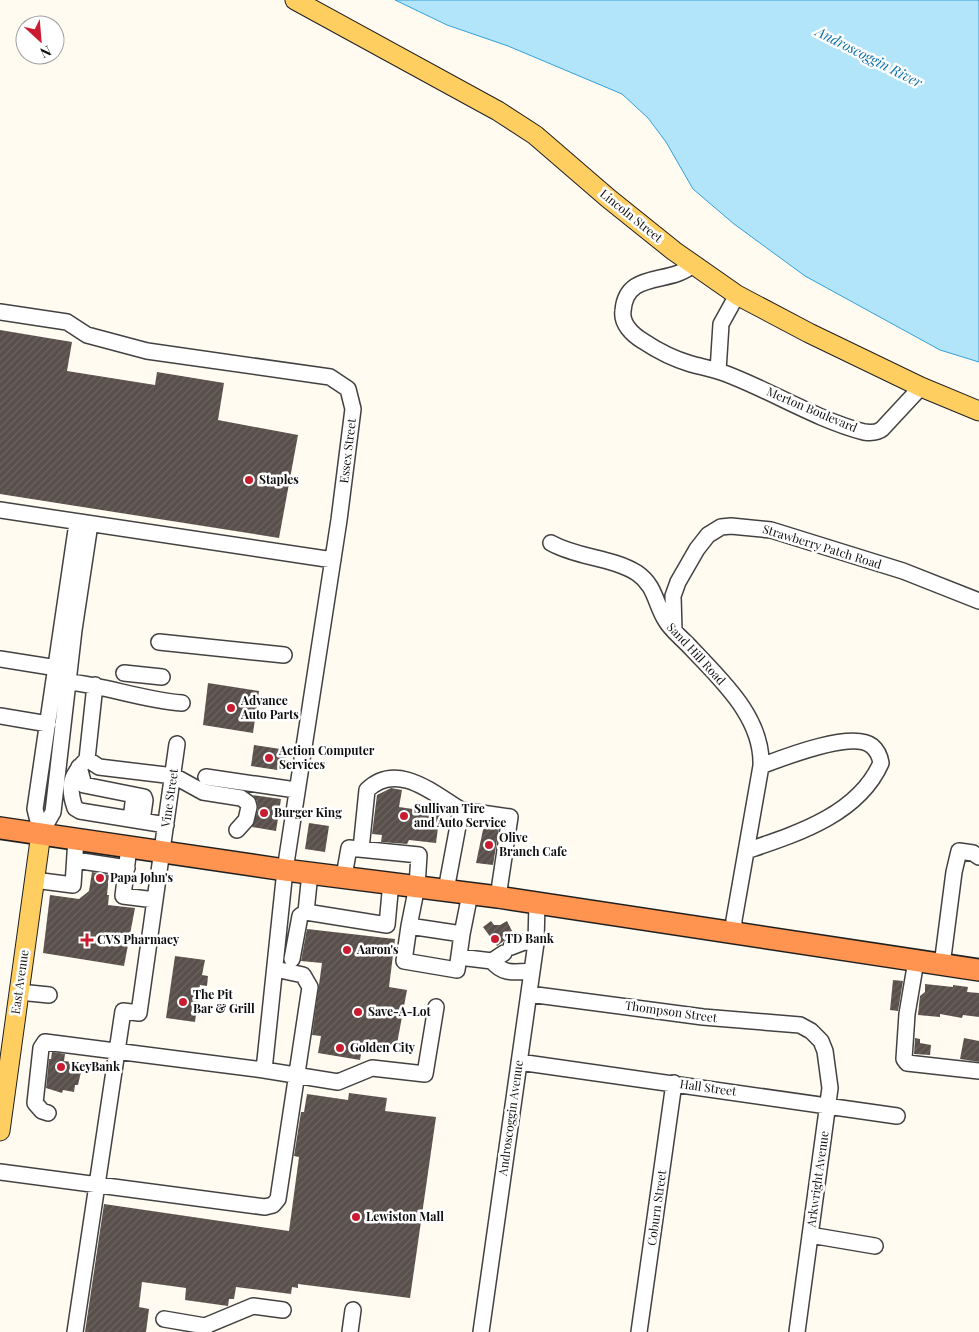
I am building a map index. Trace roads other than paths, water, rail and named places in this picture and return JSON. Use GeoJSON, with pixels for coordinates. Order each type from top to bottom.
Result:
{"type":"FeatureCollection","features":[{"type":"Feature","properties":{"kind":"highway"},"geometry":{"type":"LineString","coordinates":[[0,828],[285,870],[498,897],[979,970]]}},
{"type":"Feature","properties":{"kind":"main road","name":"Lincoln Street"},"geometry":{"type":"LineString","coordinates":[[295,0],[498,112],[535,135],[608,198],[736,295],[809,333],[921,387],[979,411]]}},
{"type":"Feature","properties":{"kind":"main road","name":"East Avenue"},"geometry":{"type":"LineString","coordinates":[[0,1131],[41,834]]}},
{"type":"Feature","properties":{"kind":"street","name":"Merton Boulevard"},"geometry":{"type":"LineString","coordinates":[[693,264],[682,272],[638,284],[626,298],[622,315],[627,326],[633,334],[657,350],[691,364],[718,371],[828,418],[868,432],[878,432],[882,429],[921,387]]}},
{"type":"Feature","properties":{"kind":"street"},"geometry":{"type":"LineString","coordinates":[[718,371],[721,324],[736,295]]}},
{"type":"Feature","properties":{"kind":"street","name":"Essex Street"},"geometry":{"type":"LineString","coordinates":[[0,312],[67,322],[87,335],[147,351],[330,377],[348,389],[353,409],[333,560],[285,870],[264,1070]]}},
{"type":"Feature","properties":{"kind":"street"},"geometry":{"type":"LineString","coordinates":[[0,510],[333,560]]}},
{"type":"Feature","properties":{"kind":"street"},"geometry":{"type":"LineString","coordinates":[[41,834],[53,812],[69,682],[69,629],[84,523]]}},
{"type":"Feature","properties":{"kind":"street","name":"Strawberry Patch Road"},"geometry":{"type":"LineString","coordinates":[[674,631],[672,596],[678,582],[697,549],[708,536],[721,528],[731,526],[751,526],[771,530],[903,571],[979,601]]}},
{"type":"Feature","properties":{"kind":"street","name":"Sand Hill Road"},"geometry":{"type":"LineString","coordinates":[[552,543],[575,554],[613,562],[639,574],[651,586],[665,619],[739,703],[755,731],[761,766],[734,934]]}},
{"type":"Feature","properties":{"kind":"street"},"geometry":{"type":"LineString","coordinates":[[41,834],[35,809],[57,668],[69,629]]}},
{"type":"Feature","properties":{"kind":"street"},"geometry":{"type":"LineString","coordinates":[[159,642],[284,655]]}},
{"type":"Feature","properties":{"kind":"street"},"geometry":{"type":"LineString","coordinates":[[0,659],[57,668]]}},
{"type":"Feature","properties":{"kind":"street"},"geometry":{"type":"LineString","coordinates":[[124,673],[162,676]]}},
{"type":"Feature","properties":{"kind":"street"},"geometry":{"type":"LineString","coordinates":[[69,682],[95,685],[159,701],[182,704]]}},
{"type":"Feature","properties":{"kind":"street"},"geometry":{"type":"LineString","coordinates":[[95,685],[83,763],[84,785],[134,795],[136,820]]}},
{"type":"Feature","properties":{"kind":"street"},"geometry":{"type":"LineString","coordinates":[[0,716],[48,724]]}},
{"type":"Feature","properties":{"kind":"street"},"geometry":{"type":"LineString","coordinates":[[746,851],[798,834],[839,810],[874,780],[881,763],[879,754],[872,745],[864,743],[834,744],[806,749],[761,766]]}},
{"type":"Feature","properties":{"kind":"street","name":"Vine Street"},"geometry":{"type":"LineString","coordinates":[[117,1053],[123,1011],[139,1013],[174,776],[177,744]]}},
{"type":"Feature","properties":{"kind":"street"},"geometry":{"type":"LineString","coordinates":[[83,763],[99,767],[174,776],[204,792],[241,798],[248,803],[249,807],[246,820],[237,830]]}},
{"type":"Feature","properties":{"kind":"street"},"geometry":{"type":"LineString","coordinates":[[83,763],[74,772],[71,785],[71,796],[75,808],[80,811],[166,825]]}},
{"type":"Feature","properties":{"kind":"street"},"geometry":{"type":"LineString","coordinates":[[206,777],[296,790]]}},
{"type":"Feature","properties":{"kind":"street"},"geometry":{"type":"LineString","coordinates":[[361,849],[367,790],[376,781],[392,778],[414,781],[461,810],[510,817],[498,897]]}},
{"type":"Feature","properties":{"kind":"street"},"geometry":{"type":"LineString","coordinates":[[446,890],[461,810]]}},
{"type":"Feature","properties":{"kind":"street"},"geometry":{"type":"LineString","coordinates":[[34,880],[73,884],[76,839]]}},
{"type":"Feature","properties":{"kind":"street"},"geometry":{"type":"LineString","coordinates":[[129,847],[123,896],[155,900]]}},
{"type":"Feature","properties":{"kind":"street"},"geometry":{"type":"LineString","coordinates":[[344,876],[349,848],[419,855],[417,886],[404,961],[456,970],[470,894]]}},
{"type":"Feature","properties":{"kind":"street"},"geometry":{"type":"LineString","coordinates":[[942,965],[954,872],[959,852],[973,852],[979,857]]}},
{"type":"Feature","properties":{"kind":"street"},"geometry":{"type":"LineString","coordinates":[[75,860],[127,868]]}},
{"type":"Feature","properties":{"kind":"street"},"geometry":{"type":"LineString","coordinates":[[306,912],[310,872]]}},
{"type":"Feature","properties":{"kind":"street"},"geometry":{"type":"LineString","coordinates":[[292,959],[300,916],[306,912],[386,924],[391,882]]}},
{"type":"Feature","properties":{"kind":"street","name":"Androscoggin Avenue"},"geometry":{"type":"LineString","coordinates":[[481,1332],[536,943],[538,903]]}},
{"type":"Feature","properties":{"kind":"street"},"geometry":{"type":"LineString","coordinates":[[388,911],[410,921],[462,934]]}},
{"type":"Feature","properties":{"kind":"street"},"geometry":{"type":"LineString","coordinates":[[459,957],[502,954],[524,942],[536,943]]}},
{"type":"Feature","properties":{"kind":"street"},"geometry":{"type":"LineString","coordinates":[[502,954],[498,969],[506,973],[532,971]]}},
{"type":"Feature","properties":{"kind":"street"},"geometry":{"type":"LineString","coordinates":[[916,961],[907,1014],[904,1059],[907,1063],[979,1071]]}},
{"type":"Feature","properties":{"kind":"street"},"geometry":{"type":"LineString","coordinates":[[0,1172],[265,1207],[273,1205],[278,1199],[310,987],[303,975],[275,969]]}},
{"type":"Feature","properties":{"kind":"street"},"geometry":{"type":"LineString","coordinates":[[19,992],[49,995]]}},
{"type":"Feature","properties":{"kind":"street","name":"Thompson Street"},"geometry":{"type":"LineString","coordinates":[[529,994],[703,1017],[800,1025],[812,1030]]}},
{"type":"Feature","properties":{"kind":"street"},"geometry":{"type":"LineString","coordinates":[[48,1113],[42,1111],[35,1103],[42,1044],[264,1070],[338,1082],[372,1068],[425,1074],[436,1007]]}},
{"type":"Feature","properties":{"kind":"street","name":"Arkwright Avenue"},"geometry":{"type":"LineString","coordinates":[[797,1332],[829,1106],[830,1075],[825,1052],[812,1030]]}},
{"type":"Feature","properties":{"kind":"street"},"geometry":{"type":"LineString","coordinates":[[75,1332],[117,1053]]}},
{"type":"Feature","properties":{"kind":"street","name":"Hall Street"},"geometry":{"type":"LineString","coordinates":[[519,1062],[897,1116]]}},
{"type":"Feature","properties":{"kind":"street","name":"Coburn Street"},"geometry":{"type":"LineString","coordinates":[[639,1332],[674,1083]]}},
{"type":"Feature","properties":{"kind":"street"},"geometry":{"type":"LineString","coordinates":[[810,1235],[875,1246]]}},
{"type":"Feature","properties":{"kind":"street"},"geometry":{"type":"LineString","coordinates":[[164,1319],[204,1329],[252,1306],[283,1310]]}},
{"type":"Feature","properties":{"kind":"street"},"geometry":{"type":"LineString","coordinates":[[350,1332],[353,1310]]}},
{"type":"Feature","properties":{"kind":"water","name":"Androscoggin River"},"geometry":{"type":"Polygon","coordinates":[[[395,0],[979,0],[979,362],[940,350],[805,276],[734,224],[693,189],[666,142],[648,118],[622,94],[508,46],[447,25],[395,0]]]}},
{"type":"Feature","properties":{"kind":"place","name":"Staples"},"geometry":{"type":"Point","coordinates":[249,480]}},
{"type":"Feature","properties":{"kind":"place","name":"Advance Auto Parts"},"geometry":{"type":"Point","coordinates":[231,708]}},
{"type":"Feature","properties":{"kind":"place","name":"Action Computer Services"},"geometry":{"type":"Point","coordinates":[269,758]}},
{"type":"Feature","properties":{"kind":"place","name":"Burger King"},"geometry":{"type":"Point","coordinates":[264,813]}},
{"type":"Feature","properties":{"kind":"place","name":"Sullivan Tire and Auto Service"},"geometry":{"type":"Point","coordinates":[404,816]}},
{"type":"Feature","properties":{"kind":"place","name":"Olive Branch Cafe"},"geometry":{"type":"Point","coordinates":[489,845]}},
{"type":"Feature","properties":{"kind":"place","name":"Papa John's"},"geometry":{"type":"Point","coordinates":[100,878]}},
{"type":"Feature","properties":{"kind":"place","name":"TD Bank"},"geometry":{"type":"Point","coordinates":[495,939]}},
{"type":"Feature","properties":{"kind":"place","name":"CVS Pharmacy"},"geometry":{"type":"Point","coordinates":[87,940]}},
{"type":"Feature","properties":{"kind":"place","name":"Aaron's"},"geometry":{"type":"Point","coordinates":[347,950]}},
{"type":"Feature","properties":{"kind":"place","name":"The Pit Bar & Grill"},"geometry":{"type":"Point","coordinates":[183,1002]}},
{"type":"Feature","properties":{"kind":"place","name":"Save-A-Lot"},"geometry":{"type":"Point","coordinates":[358,1012]}},
{"type":"Feature","properties":{"kind":"place","name":"Golden City"},"geometry":{"type":"Point","coordinates":[340,1048]}},
{"type":"Feature","properties":{"kind":"place","name":"KeyBank"},"geometry":{"type":"Point","coordinates":[61,1067]}},
{"type":"Feature","properties":{"kind":"place","name":"Lewiston Mall"},"geometry":{"type":"Point","coordinates":[356,1217]}}]}
